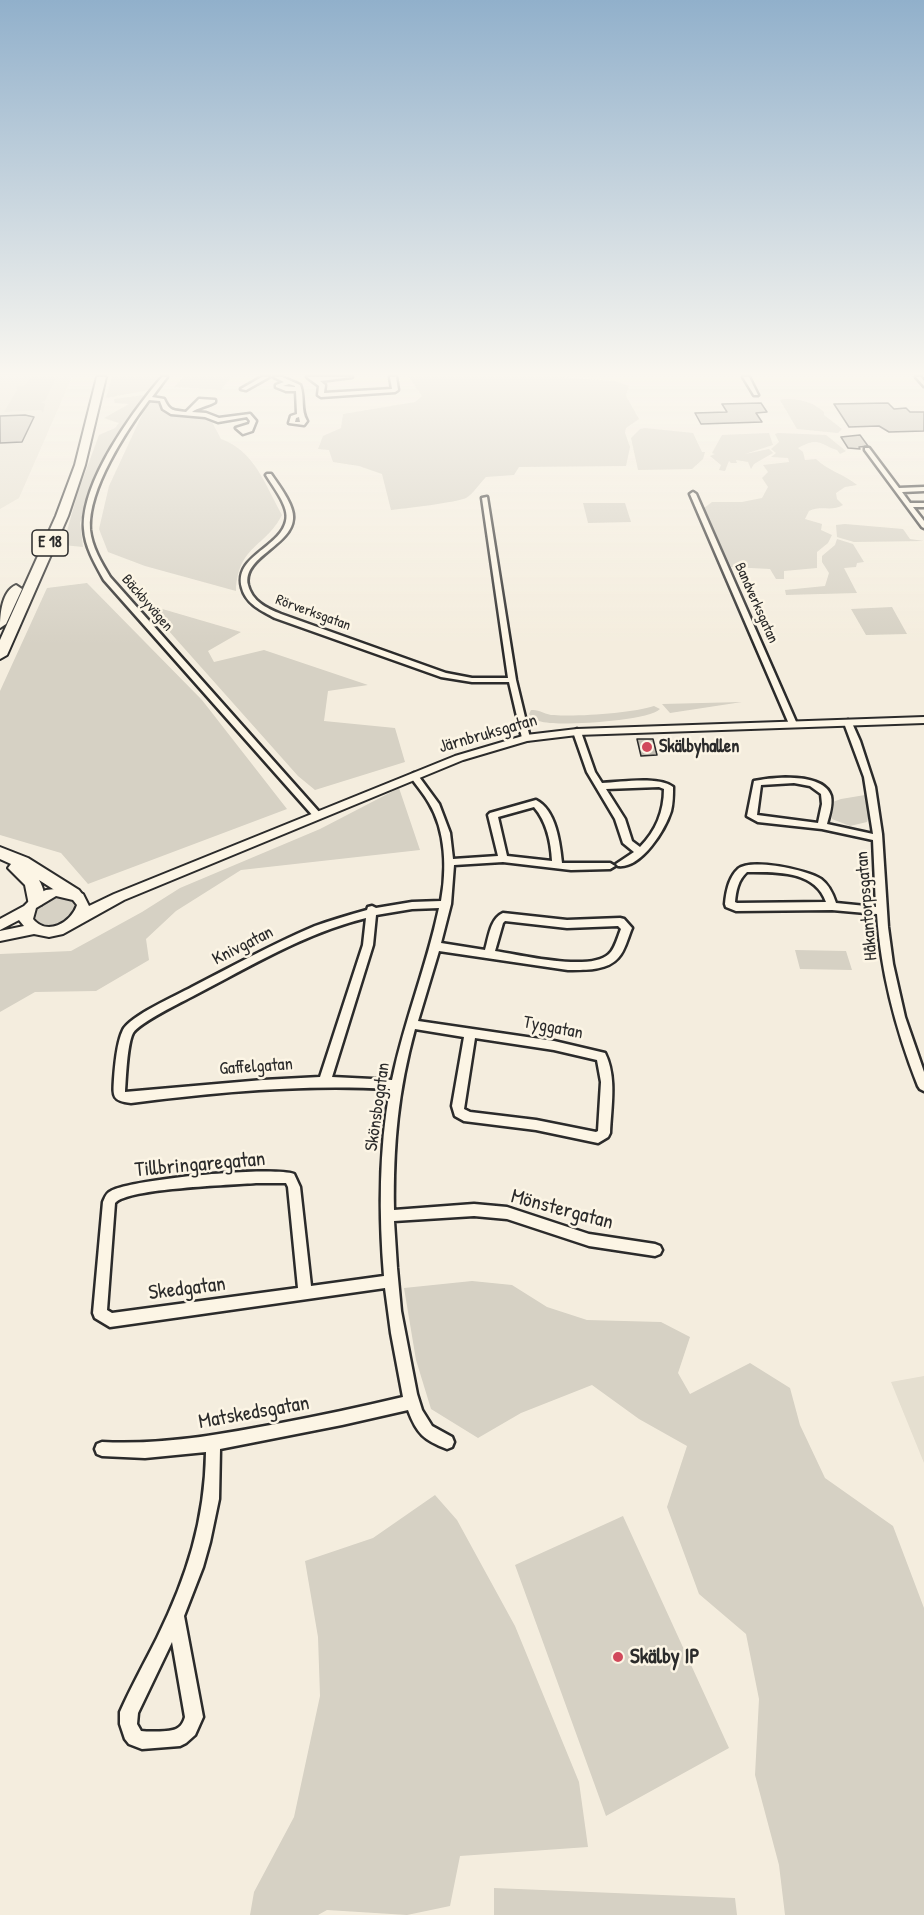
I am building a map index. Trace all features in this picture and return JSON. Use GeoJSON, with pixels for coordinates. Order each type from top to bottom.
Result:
{"type":"FeatureCollection","features":[{"type":"Feature","properties":{"kind":"highway","name":"E 18"},"geometry":{"type":"LineString","coordinates":[[0,624],[52,510],[68,466]]}},
{"type":"Feature","properties":{"kind":"highway","name":"E 18"},"geometry":{"type":"LineString","coordinates":[[0,655],[72,489],[78,466]]}},
{"type":"Feature","properties":{"kind":"highway"},"geometry":{"type":"LineString","coordinates":[[0,853],[22,862],[76,896]]}},
{"type":"Feature","properties":{"kind":"highway"},"geometry":{"type":"LineString","coordinates":[[0,863],[26,875],[34,889],[31,905]]}},
{"type":"Feature","properties":{"kind":"street","name":"Bäckbyvägen"},"geometry":{"type":"LineString","coordinates":[[107,466],[92,500],[87,524],[91,549],[107,578],[317,815]]}},
{"type":"Feature","properties":{"kind":"street"},"geometry":{"type":"LineString","coordinates":[[880,466],[924,526]]}},
{"type":"Feature","properties":{"kind":"street","name":"Rörverksgatan"},"geometry":{"type":"LineString","coordinates":[[269,475],[288,509],[290,521],[283,534],[252,563],[245,574],[244,587],[255,603],[278,616],[444,675],[472,680],[512,681]]}},
{"type":"Feature","properties":{"kind":"street"},"geometry":{"type":"LineString","coordinates":[[898,490],[924,489]]}},
{"type":"Feature","properties":{"kind":"street","name":"Bandverksgatan"},"geometry":{"type":"LineString","coordinates":[[693,494],[793,724]]}},
{"type":"Feature","properties":{"kind":"street"},"geometry":{"type":"LineString","coordinates":[[485,498],[512,681],[526,738]]}},
{"type":"Feature","properties":{"kind":"street"},"geometry":{"type":"LineString","coordinates":[[909,505],[924,505]]}},
{"type":"Feature","properties":{"kind":"street","name":"Järnbruksgatan"},"geometry":{"type":"LineString","coordinates":[[76,921],[94,909],[317,815],[459,758],[526,738],[576,732],[924,720]]}},
{"type":"Feature","properties":{"kind":"street","name":"Håkantorpsgatan"},"geometry":{"type":"LineString","coordinates":[[848,723],[871,788],[878,838],[881,912],[892,994],[911,1055],[924,1086]]}},
{"type":"Feature","properties":{"kind":"street"},"geometry":{"type":"LineString","coordinates":[[576,732],[591,772],[620,819],[628,843],[641,852]]}},
{"type":"Feature","properties":{"kind":"street","name":"Skönsbogatan"},"geometry":{"type":"LineString","coordinates":[[414,776],[428,791],[440,816],[450,862],[446,904],[411,1024],[396,1085],[389,1130],[388,1216],[391,1281],[396,1326],[412,1402],[428,1432],[447,1442]]}},
{"type":"Feature","properties":{"kind":"street"},"geometry":{"type":"LineString","coordinates":[[822,826],[827,798],[821,788],[812,783],[798,781],[757,783],[752,816],[758,819],[822,826],[878,838]]}},
{"type":"Feature","properties":{"kind":"street"},"geometry":{"type":"LineString","coordinates":[[600,786],[660,784],[669,787],[662,822],[641,852],[621,864]]}},
{"type":"Feature","properties":{"kind":"street"},"geometry":{"type":"LineString","coordinates":[[503,859],[494,815],[530,804],[538,804],[551,828],[556,845],[557,865]]}},
{"type":"Feature","properties":{"kind":"street"},"geometry":{"type":"LineString","coordinates":[[450,862],[503,859],[557,865],[610,866]]}},
{"type":"Feature","properties":{"kind":"street"},"geometry":{"type":"LineString","coordinates":[[832,906],[826,888],[811,877],[799,873],[745,869],[739,872],[730,904],[736,907],[832,906],[881,912]]}},
{"type":"Feature","properties":{"kind":"street","name":"Järnbruksgatan"},"geometry":{"type":"LineString","coordinates":[[76,896],[105,896],[156,882]]}},
{"type":"Feature","properties":{"kind":"street"},"geometry":{"type":"LineString","coordinates":[[0,925],[56,892],[76,896],[83,909],[76,921],[60,930],[50,932],[34,929],[0,936]]}},
{"type":"Feature","properties":{"kind":"street","name":"Knivgatan"},"geometry":{"type":"LineString","coordinates":[[120,1095],[121,1062],[125,1038],[134,1026],[197,989],[306,933],[348,917],[372,910],[410,905],[446,904]]}},
{"type":"Feature","properties":{"kind":"street"},"geometry":{"type":"LineString","coordinates":[[31,905],[26,920],[34,929]]}},
{"type":"Feature","properties":{"kind":"street"},"geometry":{"type":"LineString","coordinates":[[325,1081],[369,945],[372,910]]}},
{"type":"Feature","properties":{"kind":"street"},"geometry":{"type":"LineString","coordinates":[[434,946],[489,955],[568,966],[594,965],[614,956],[627,928],[620,922],[567,924],[503,916],[498,922],[489,955]]}},
{"type":"Feature","properties":{"kind":"street","name":"Tyggatan"},"geometry":{"type":"LineString","coordinates":[[411,1024],[531,1041],[601,1056],[604,1060],[606,1084],[604,1133],[596,1138],[536,1125],[468,1117],[459,1112],[458,1106],[470,1034]]}},
{"type":"Feature","properties":{"kind":"street","name":"Gaffelgatan"},"geometry":{"type":"LineString","coordinates":[[120,1095],[131,1098],[251,1083],[325,1081],[396,1085]]}},
{"type":"Feature","properties":{"kind":"street","name":"Tillbringaregatan"},"geometry":{"type":"LineString","coordinates":[[109,1202],[114,1195],[152,1187],[247,1178],[290,1179],[294,1187],[305,1294]]}},
{"type":"Feature","properties":{"kind":"street","name":"Skedgatan"},"geometry":{"type":"LineString","coordinates":[[109,1202],[100,1313],[110,1320],[391,1281]]}},
{"type":"Feature","properties":{"kind":"street","name":"Mönstergatan"},"geometry":{"type":"LineString","coordinates":[[388,1216],[474,1210],[507,1213],[589,1240],[655,1250]]}},
{"type":"Feature","properties":{"kind":"street","name":"Matskedsgatan"},"geometry":{"type":"LineString","coordinates":[[102,1449],[134,1452],[213,1444],[355,1417],[412,1402]]}},
{"type":"Feature","properties":{"kind":"street"},"geometry":{"type":"LineString","coordinates":[[176,1617],[194,1717],[189,1728],[180,1737],[138,1740],[131,1735],[127,1726],[129,1712],[176,1617],[208,1517],[213,1444]]}},
{"type":"Feature","properties":{"kind":"shaded area"},"geometry":{"type":"Polygon","coordinates":[[[0,466],[33,466],[19,498],[0,509],[0,466]]]}},
{"type":"Feature","properties":{"kind":"shaded area"},"geometry":{"type":"Polygon","coordinates":[[[87,466],[102,466],[80,523],[83,547],[63,545],[87,466]]]}},
{"type":"Feature","properties":{"kind":"shaded area"},"geometry":{"type":"Polygon","coordinates":[[[118,466],[255,466],[282,515],[268,534],[247,555],[238,576],[236,591],[145,566],[108,552],[99,529],[109,486],[118,466]]]}},
{"type":"Feature","properties":{"kind":"shaded area"},"geometry":{"type":"Polygon","coordinates":[[[360,466],[587,466],[519,467],[514,475],[486,477],[471,494],[461,500],[391,510],[382,474],[360,466]]]}},
{"type":"Feature","properties":{"kind":"shaded area"},"geometry":{"type":"Polygon","coordinates":[[[637,466],[695,466],[692,469],[638,470],[637,466]]]}},
{"type":"Feature","properties":{"kind":"shaded area"},"geometry":{"type":"Polygon","coordinates":[[[720,466],[727,466],[725,471],[719,470],[720,466]]]}},
{"type":"Feature","properties":{"kind":"shaded area"},"geometry":{"type":"Polygon","coordinates":[[[764,466],[825,466],[857,485],[845,487],[836,493],[837,499],[843,505],[809,511],[805,519],[822,524],[821,530],[832,535],[828,543],[817,552],[817,568],[784,571],[784,579],[776,579],[770,569],[731,567],[704,508],[712,502],[742,502],[762,498],[768,487],[762,478],[768,472],[764,466]]]}},
{"type":"Feature","properties":{"kind":"shaded area"},"geometry":{"type":"Polygon","coordinates":[[[583,503],[625,503],[631,522],[588,523],[583,503]]]}},
{"type":"Feature","properties":{"kind":"shaded area"},"geometry":{"type":"Polygon","coordinates":[[[836,525],[903,529],[910,539],[924,541],[854,542],[837,537],[836,525]]]}},
{"type":"Feature","properties":{"kind":"shaded area"},"geometry":{"type":"Polygon","coordinates":[[[837,539],[853,544],[864,562],[857,563],[856,567],[844,568],[857,593],[786,595],[785,590],[825,586],[829,573],[822,562],[822,556],[835,545],[837,539]]]}},
{"type":"Feature","properties":{"kind":"shaded area"},"geometry":{"type":"Polygon","coordinates":[[[87,583],[202,700],[287,809],[88,884],[61,853],[0,835],[0,691],[47,588],[87,583]]]}},
{"type":"Feature","properties":{"kind":"shaded area"},"geometry":{"type":"Polygon","coordinates":[[[892,607],[907,634],[866,635],[851,609],[892,607]]]}},
{"type":"Feature","properties":{"kind":"shaded area"},"geometry":{"type":"Polygon","coordinates":[[[159,608],[241,632],[208,651],[214,662],[264,650],[368,685],[328,691],[324,721],[395,728],[405,762],[315,790],[298,776],[151,611],[159,608]]]}},
{"type":"Feature","properties":{"kind":"shaded area"},"geometry":{"type":"Polygon","coordinates":[[[742,702],[670,713],[662,704],[742,702]]]}},
{"type":"Feature","properties":{"kind":"shaded area"},"geometry":{"type":"Polygon","coordinates":[[[654,706],[660,709],[641,717],[590,723],[547,723],[535,720],[529,714],[531,710],[534,710],[551,715],[590,715],[633,711],[654,706]]]}},
{"type":"Feature","properties":{"kind":"shaded area"},"geometry":{"type":"Polygon","coordinates":[[[399,788],[420,850],[241,870],[176,911],[146,939],[149,960],[96,991],[35,992],[0,1012],[0,954],[71,951],[180,888],[320,829],[399,788]]]}},
{"type":"Feature","properties":{"kind":"shaded area"},"geometry":{"type":"Polygon","coordinates":[[[865,795],[870,812],[867,822],[850,826],[832,819],[830,803],[865,795]]]}},
{"type":"Feature","properties":{"kind":"shaded area"},"geometry":{"type":"Polygon","coordinates":[[[58,897],[74,903],[75,912],[53,926],[37,922],[34,914],[40,905],[58,897]]]}},
{"type":"Feature","properties":{"kind":"shaded area"},"geometry":{"type":"Polygon","coordinates":[[[795,950],[846,951],[852,970],[800,969],[795,950]]]}},
{"type":"Feature","properties":{"kind":"shaded area"},"geometry":{"type":"Polygon","coordinates":[[[472,1281],[512,1285],[547,1307],[587,1320],[661,1322],[690,1337],[678,1373],[690,1394],[750,1363],[790,1388],[800,1425],[825,1478],[893,1526],[924,1608],[924,1915],[785,1915],[779,1865],[755,1775],[759,1699],[746,1634],[699,1594],[667,1507],[687,1446],[639,1419],[592,1385],[521,1413],[478,1438],[431,1409],[416,1360],[404,1288],[472,1281]]]}},
{"type":"Feature","properties":{"kind":"shaded area"},"geometry":{"type":"Polygon","coordinates":[[[924,1376],[924,1463],[891,1382],[924,1376]]]}},
{"type":"Feature","properties":{"kind":"shaded area"},"geometry":{"type":"Polygon","coordinates":[[[435,1495],[457,1520],[515,1626],[579,1782],[588,1847],[460,1856],[450,1906],[407,1915],[327,1910],[318,1915],[250,1915],[254,1892],[294,1817],[320,1696],[318,1637],[305,1561],[373,1538],[435,1495]]]}},
{"type":"Feature","properties":{"kind":"shaded area","name":"Skälby IP"},"geometry":{"type":"Polygon","coordinates":[[[623,1516],[729,1748],[606,1816],[515,1565],[623,1516]]]}},
{"type":"Feature","properties":{"kind":"shaded area"},"geometry":{"type":"Polygon","coordinates":[[[494,1888],[735,1898],[737,1915],[494,1915],[494,1888]]]}},
{"type":"Feature","properties":{"kind":"building","name":"Skälbyhallen"},"geometry":{"type":"Polygon","coordinates":[[[637,739],[653,739],[657,755],[641,756],[637,739]]]}},
{"type":"Feature","properties":{"kind":"place","name":"Skälbyhallen"},"geometry":{"type":"Point","coordinates":[647,747]}},
{"type":"Feature","properties":{"kind":"place","name":"Skälby IP"},"geometry":{"type":"Point","coordinates":[618,1657]}}]}
